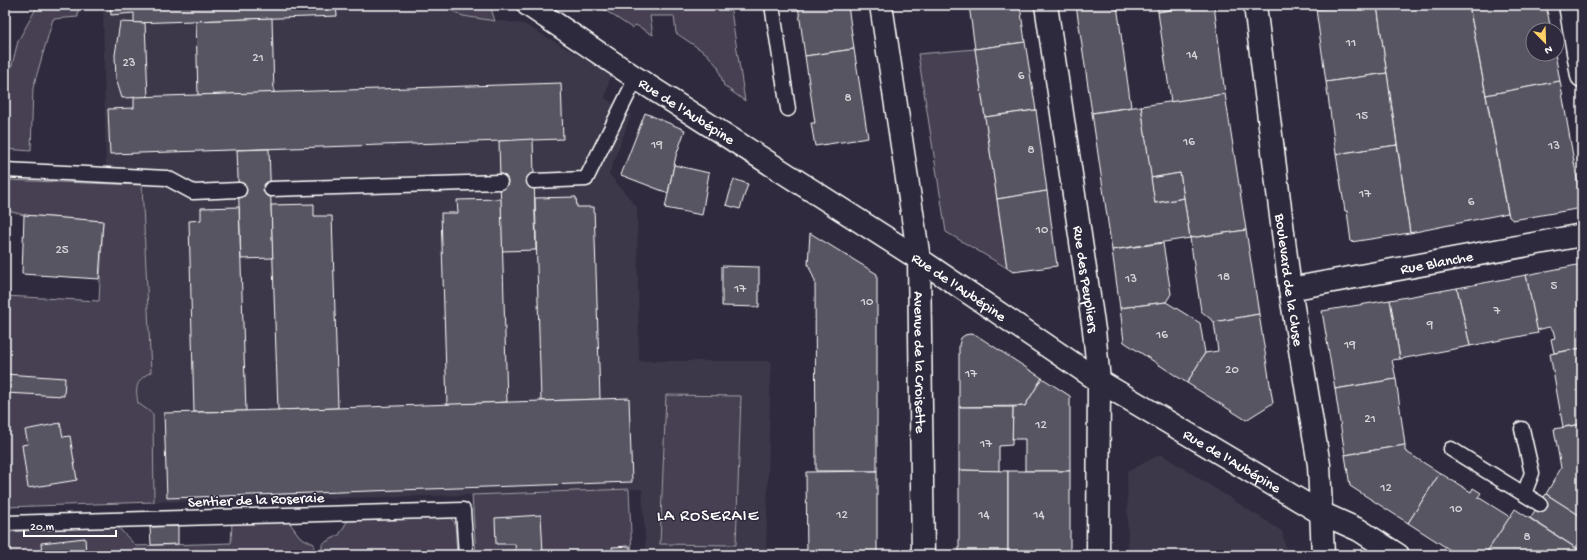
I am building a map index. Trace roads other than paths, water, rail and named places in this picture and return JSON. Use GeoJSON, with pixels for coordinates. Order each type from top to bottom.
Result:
{"type":"FeatureCollection","features":[{"type":"Feature","properties":{"kind":"street","name":"Rue de l'Aubépine"},"geometry":{"type":"LineString","coordinates":[[528,5],[636,78],[919,259],[1099,380],[1321,513],[1359,530],[1398,555]]}},
{"type":"Feature","properties":{"kind":"street","name":"Avenue de la Croisette"},"geometry":{"type":"LineString","coordinates":[[881,5],[919,259],[923,555]]}},
{"type":"Feature","properties":{"kind":"street","name":"Rue des Peupliers"},"geometry":{"type":"LineString","coordinates":[[1046,5],[1094,330],[1099,380],[1098,555]]}},
{"type":"Feature","properties":{"kind":"street","name":"Boulevard de la Cluse"},"geometry":{"type":"LineString","coordinates":[[1254,5],[1290,289],[1319,465],[1323,555]]}},
{"type":"Feature","properties":{"kind":"street"},"geometry":{"type":"LineString","coordinates":[[1570,5],[1582,76]]}},
{"type":"Feature","properties":{"kind":"street","name":"Rue Blanche"},"geometry":{"type":"LineString","coordinates":[[1290,289],[1582,235]]}},
{"type":"Feature","properties":{"kind":"lane"},"geometry":{"type":"LineString","coordinates":[[772,5],[788,109]]}},
{"type":"Feature","properties":{"kind":"lane"},"geometry":{"type":"LineString","coordinates":[[534,181],[586,179],[636,78]]}},
{"type":"Feature","properties":{"kind":"lane"},"geometry":{"type":"LineString","coordinates":[[5,170],[167,178],[193,192],[239,190]]}},
{"type":"Feature","properties":{"kind":"lane"},"geometry":{"type":"LineString","coordinates":[[271,189],[500,182]]}},
{"type":"Feature","properties":{"kind":"lane"},"geometry":{"type":"LineString","coordinates":[[1522,429],[1532,474],[1524,494]]}},
{"type":"Feature","properties":{"kind":"lane"},"geometry":{"type":"LineString","coordinates":[[1451,449],[1540,504]]}},
{"type":"Feature","properties":{"kind":"lane","name":"Sentier de la Roseraie"},"geometry":{"type":"LineString","coordinates":[[5,523],[463,510],[466,555]]}},
{"type":"Feature","properties":{"kind":"district","name":"LA ROSERAIE"},"geometry":{"type":"Point","coordinates":[708,514]}}]}
